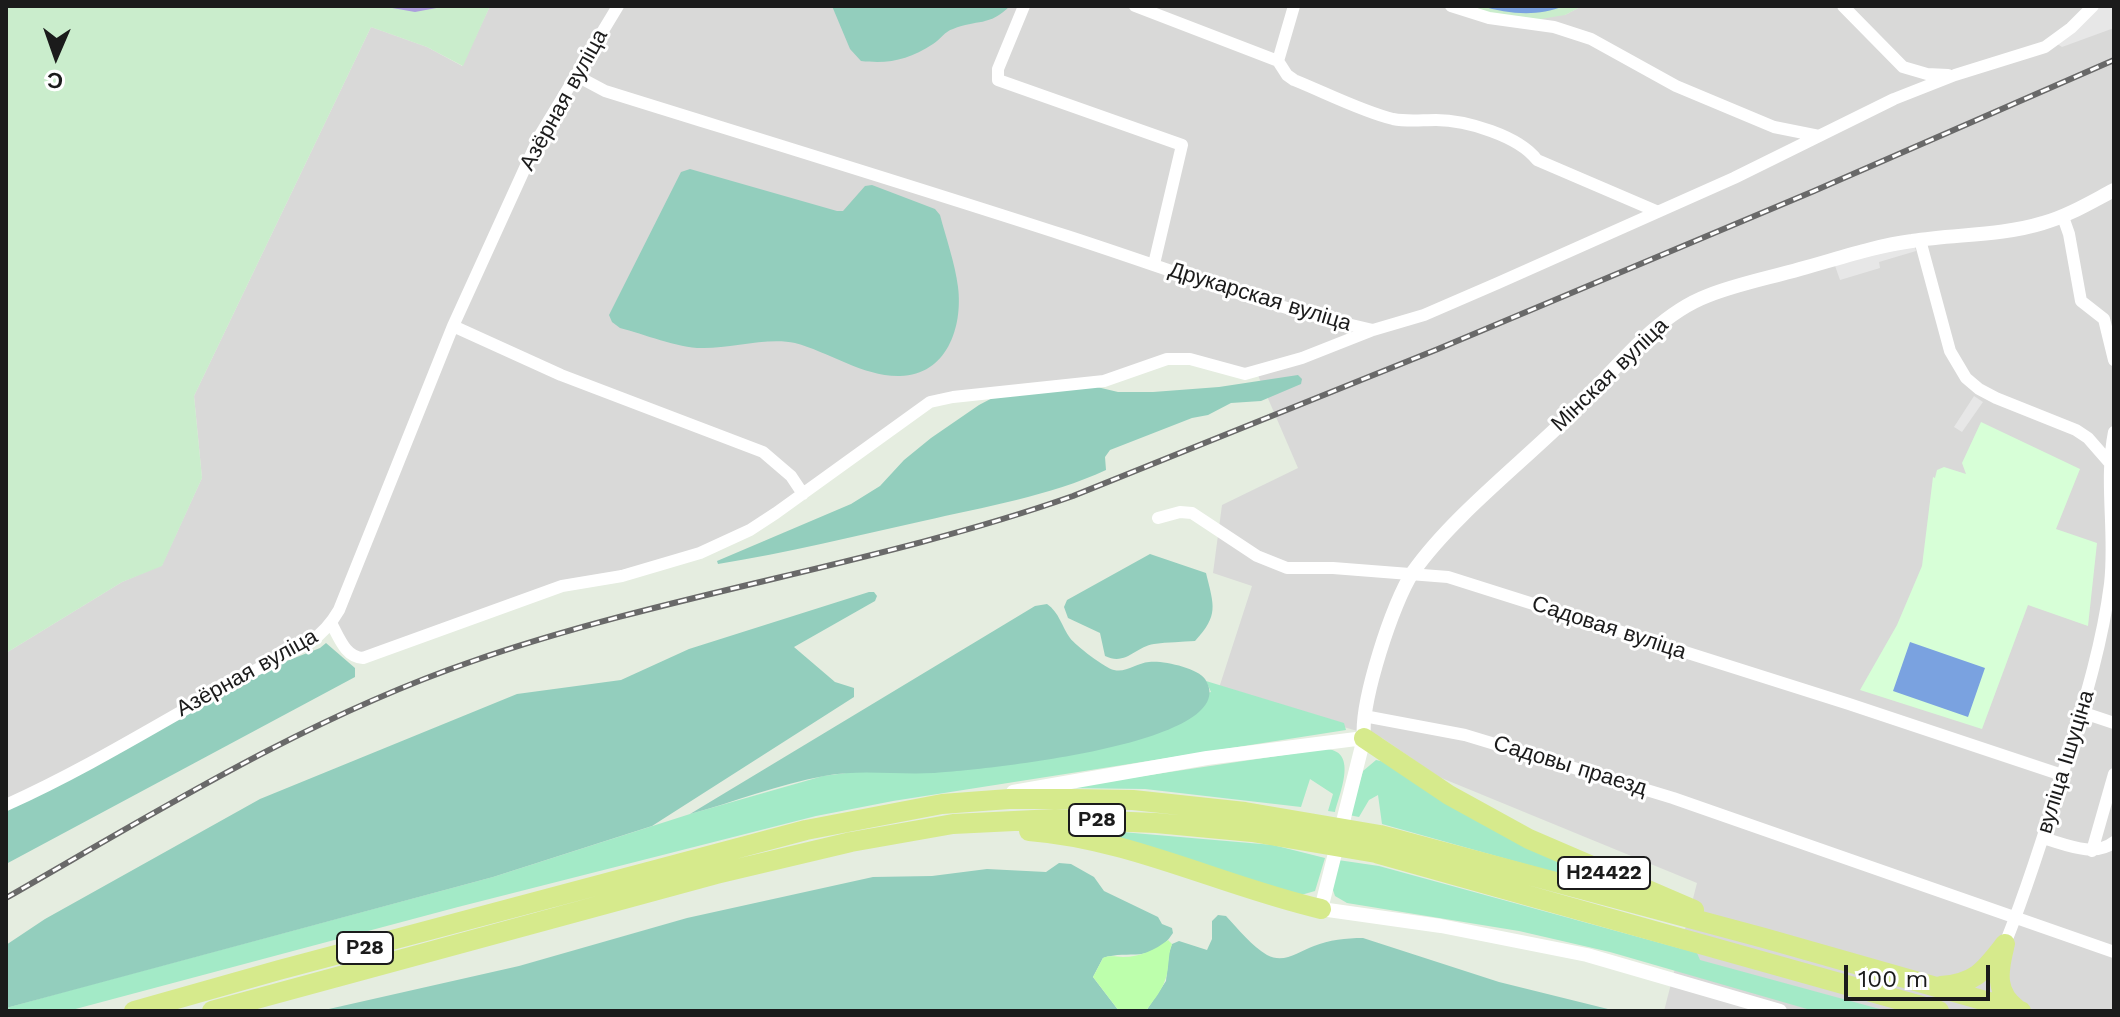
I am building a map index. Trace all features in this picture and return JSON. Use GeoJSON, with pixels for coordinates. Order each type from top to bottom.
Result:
{"type":"FeatureCollection","features":[{"type":"Feature","properties":{"kind":"highway","name":"Н24422"},"geometry":{"type":"LineString","coordinates":[[1364,738],[1449,795],[1529,839],[1764,938]]}},
{"type":"Feature","properties":{"kind":"highway","name":"Р28"},"geometry":{"type":"LineString","coordinates":[[134,1011],[746,844],[877,815],[942,804],[1009,799],[1133,800],[1378,844],[1764,938],[2020,1011]]}},
{"type":"Feature","properties":{"kind":"highway","name":"Р28"},"geometry":{"type":"LineString","coordinates":[[212,1011],[716,874],[851,842],[953,824],[1055,819],[1300,829]]}},
{"type":"Feature","properties":{"kind":"highway"},"geometry":{"type":"LineString","coordinates":[[897,834],[1016,829],[1058,833],[1138,851],[1246,889],[1321,909]]}},
{"type":"Feature","properties":{"kind":"highway","name":"Р28"},"geometry":{"type":"LineString","coordinates":[[1378,844],[1939,1011]]}},
{"type":"Feature","properties":{"kind":"highway"},"geometry":{"type":"LineString","coordinates":[[1925,985],[1943,986],[1973,979],[1984,971],[2005,944]]}},
{"type":"Feature","properties":{"kind":"highway"},"geometry":{"type":"LineString","coordinates":[[2005,944],[2000,986],[2009,1003],[2020,1011]]}},
{"type":"Feature","properties":{"kind":"street","name":"Азёрная вуліца"},"geometry":{"type":"LineString","coordinates":[[6,805],[51,785],[228,684],[310,642],[331,623],[453,326],[540,135],[618,6]]}},
{"type":"Feature","properties":{"kind":"street"},"geometry":{"type":"LineString","coordinates":[[1024,6],[998,69],[998,80],[1182,145],[1154,264]]}},
{"type":"Feature","properties":{"kind":"street"},"geometry":{"type":"LineString","coordinates":[[1135,6],[1278,61],[1294,80],[1391,119],[1438,119],[1482,128],[1528,149],[1537,160],[1656,211]]}},
{"type":"Feature","properties":{"kind":"street"},"geometry":{"type":"LineString","coordinates":[[1278,61],[1294,6]]}},
{"type":"Feature","properties":{"kind":"street"},"geometry":{"type":"LineString","coordinates":[[1451,6],[1489,18],[1554,27],[1591,39],[1676,86],[1774,127],[1819,136]]}},
{"type":"Feature","properties":{"kind":"street"},"geometry":{"type":"LineString","coordinates":[[1843,6],[1903,67],[1927,74],[1955,75]]}},
{"type":"Feature","properties":{"kind":"street","name":"Друкарская вуліца"},"geometry":{"type":"LineString","coordinates":[[575,75],[605,91],[1326,320],[1373,330],[1424,315],[1734,178],[1894,99],[1955,75],[2045,47],[2071,28],[2093,6]]}},
{"type":"Feature","properties":{"kind":"street","name":"Мінская вуліца"},"geometry":{"type":"LineString","coordinates":[[1321,909],[1364,738],[1364,716],[1383,645],[1411,574],[1455,524],[1654,330],[1682,308],[1722,291],[1879,248],[1920,240],[2015,230],[2063,217],[2114,190]]}},
{"type":"Feature","properties":{"kind":"street"},"geometry":{"type":"LineString","coordinates":[[2063,217],[2081,301],[2101,316],[2111,334],[2114,360]]}},
{"type":"Feature","properties":{"kind":"street"},"geometry":{"type":"LineString","coordinates":[[1920,240],[1950,351],[1966,378],[1990,395],[2076,430],[2112,459]]}},
{"type":"Feature","properties":{"kind":"street"},"geometry":{"type":"LineString","coordinates":[[453,326],[561,375],[763,452],[791,476],[803,494]]}},
{"type":"Feature","properties":{"kind":"street"},"geometry":{"type":"LineString","coordinates":[[331,623],[349,653],[363,658],[562,586],[622,576],[700,553],[750,530],[930,402],[1104,381],[1167,359],[1190,359],[1231,372],[1257,373],[1373,330]]}},
{"type":"Feature","properties":{"kind":"street","name":"вуліца Ішуціна"},"geometry":{"type":"LineString","coordinates":[[2005,944],[2043,838],[2101,637],[2110,582],[2114,432]]}},
{"type":"Feature","properties":{"kind":"street","name":"Садовая вуліца"},"geometry":{"type":"LineString","coordinates":[[1158,518],[1180,512],[1192,513],[1257,556],[1287,568],[1333,568],[1448,577],[2062,775]]}},
{"type":"Feature","properties":{"kind":"street"},"geometry":{"type":"LineString","coordinates":[[2081,712],[2114,723]]}},
{"type":"Feature","properties":{"kind":"street","name":"Садовы праезд"},"geometry":{"type":"LineString","coordinates":[[1364,716],[1465,735],[1673,798],[2016,916]]}},
{"type":"Feature","properties":{"kind":"street"},"geometry":{"type":"LineString","coordinates":[[942,804],[1207,758],[1364,738]]}},
{"type":"Feature","properties":{"kind":"street"},"geometry":{"type":"LineString","coordinates":[[2092,851],[2114,774]]}},
{"type":"Feature","properties":{"kind":"street"},"geometry":{"type":"LineString","coordinates":[[2043,838],[2092,851],[2107,848],[2114,842]]}},
{"type":"Feature","properties":{"kind":"street"},"geometry":{"type":"LineString","coordinates":[[1321,909],[1441,926],[1587,955],[1780,1011]]}},
{"type":"Feature","properties":{"kind":"street"},"geometry":{"type":"LineString","coordinates":[[2016,916],[2114,952]]}},
{"type":"Feature","properties":{"kind":"shaded area"},"geometry":{"type":"Polygon","coordinates":[[[6,6],[490,6],[463,66],[427,47],[371,27],[194,396],[202,478],[162,566],[122,582],[6,653],[6,6]]]}},
{"type":"Feature","properties":{"kind":"shaded area"},"geometry":{"type":"Polygon","coordinates":[[[381,6],[447,6],[415,12],[381,6]]]}},
{"type":"Feature","properties":{"kind":"shaded area"},"geometry":{"type":"Polygon","coordinates":[[[490,6],[1467,6],[1565,15],[1582,6],[2114,6],[2114,1011],[1664,1011],[1697,883],[1439,777],[1382,738],[1218,691],[1252,586],[1213,573],[1222,505],[1298,468],[1257,373],[1190,359],[1117,377],[930,402],[724,543],[562,586],[354,657],[332,623],[322,634],[6,805],[6,653],[122,582],[162,565],[202,478],[194,396],[371,27],[427,47],[462,66],[490,6]]]}},
{"type":"Feature","properties":{"kind":"shaded area"},"geometry":{"type":"Polygon","coordinates":[[[832,6],[1010,6],[989,20],[950,30],[915,54],[881,62],[861,61],[850,49],[832,6]]]}},
{"type":"Feature","properties":{"kind":"shaded area"},"geometry":{"type":"Polygon","coordinates":[[[1468,6],[1582,6],[1565,15],[1528,21],[1468,6]]]}},
{"type":"Feature","properties":{"kind":"shaded area"},"geometry":{"type":"Polygon","coordinates":[[[1481,6],[1564,6],[1544,12],[1523,13],[1481,6]]]}},
{"type":"Feature","properties":{"kind":"shaded area"},"geometry":{"type":"Polygon","coordinates":[[[2098,6],[2114,6],[2114,28],[2062,47],[2054,42],[2098,6]]]}},
{"type":"Feature","properties":{"kind":"shaded area"},"geometry":{"type":"Polygon","coordinates":[[[690,169],[837,211],[843,211],[865,186],[872,185],[935,209],[940,215],[953,260],[959,302],[954,332],[940,358],[916,374],[887,375],[873,373],[785,341],[694,348],[620,328],[612,322],[609,315],[681,172],[690,169]]]}},
{"type":"Feature","properties":{"kind":"shaded area"},"geometry":{"type":"Polygon","coordinates":[[[1913,241],[1916,251],[1879,262],[1880,268],[1840,280],[1833,260],[1913,241]]]}},
{"type":"Feature","properties":{"kind":"shaded area"},"geometry":{"type":"Polygon","coordinates":[[[1298,375],[1302,379],[1301,384],[1261,401],[1231,403],[1208,415],[1192,418],[1110,450],[1105,457],[1106,470],[1062,487],[993,506],[795,550],[718,564],[717,561],[851,504],[880,486],[904,460],[931,438],[979,405],[1017,385],[1076,382],[1118,392],[1153,392],[1219,387],[1298,375]]]}},
{"type":"Feature","properties":{"kind":"shaded area"},"geometry":{"type":"Polygon","coordinates":[[[1974,396],[1983,402],[1962,432],[1954,427],[1974,396]]]}},
{"type":"Feature","properties":{"kind":"shaded area"},"geometry":{"type":"Polygon","coordinates":[[[1981,422],[2080,469],[2056,529],[2097,543],[2088,626],[2028,605],[1982,729],[1860,690],[1897,625],[1922,566],[1933,477],[1937,470],[1944,467],[1966,474],[1962,463],[1981,422]]]}},
{"type":"Feature","properties":{"kind":"shaded area"},"geometry":{"type":"Polygon","coordinates":[[[1150,554],[1206,573],[1212,602],[1208,624],[1195,641],[1154,644],[1119,659],[1105,656],[1100,633],[1068,618],[1064,607],[1067,600],[1150,554]]]}},
{"type":"Feature","properties":{"kind":"shaded area"},"geometry":{"type":"Polygon","coordinates":[[[869,592],[877,596],[875,601],[794,647],[835,682],[854,688],[854,697],[652,826],[493,877],[6,1008],[6,945],[45,919],[260,799],[517,694],[621,680],[689,649],[869,592]]]}},
{"type":"Feature","properties":{"kind":"shaded area"},"geometry":{"type":"Polygon","coordinates":[[[1047,604],[1055,611],[1073,642],[1104,665],[1118,671],[1155,662],[1188,668],[1205,679],[1207,702],[1186,721],[1148,737],[1099,750],[957,771],[824,776],[690,814],[1035,606],[1047,604]]]}},
{"type":"Feature","properties":{"kind":"shaded area"},"geometry":{"type":"Polygon","coordinates":[[[1910,642],[1985,668],[1968,717],[1893,691],[1910,642]]]}},
{"type":"Feature","properties":{"kind":"shaded area"},"geometry":{"type":"Polygon","coordinates":[[[326,643],[355,668],[355,677],[6,864],[6,805],[228,684],[326,643]]]}},
{"type":"Feature","properties":{"kind":"shaded area"},"geometry":{"type":"Polygon","coordinates":[[[1206,681],[1344,723],[1346,730],[893,801],[816,816],[68,1011],[6,1011],[6,1008],[71,990],[493,877],[690,814],[823,776],[861,771],[1211,692],[1206,681]]]}},
{"type":"Feature","properties":{"kind":"shaded area"},"geometry":{"type":"Polygon","coordinates":[[[1324,749],[1335,751],[1344,764],[1343,783],[1335,812],[1328,811],[1333,794],[1310,779],[1301,807],[1145,789],[1063,788],[1324,749]]]}},
{"type":"Feature","properties":{"kind":"shaded area"},"geometry":{"type":"Polygon","coordinates":[[[1376,760],[1635,895],[1382,824],[1378,795],[1369,800],[1359,817],[1349,815],[1363,771],[1376,760]]]}},
{"type":"Feature","properties":{"kind":"shaded area"},"geometry":{"type":"Polygon","coordinates":[[[1064,827],[1273,845],[1325,858],[1315,891],[1301,895],[1064,827]]]}},
{"type":"Feature","properties":{"kind":"shaded area"},"geometry":{"type":"Polygon","coordinates":[[[1338,860],[1379,866],[1697,953],[1700,960],[1887,1011],[1814,1011],[1610,952],[1519,931],[1347,903],[1335,896],[1332,887],[1338,860]]]}},
{"type":"Feature","properties":{"kind":"shaded area"},"geometry":{"type":"Polygon","coordinates":[[[1059,863],[1071,864],[1094,877],[1104,891],[1158,917],[1162,924],[1172,928],[1173,933],[1165,943],[1148,953],[1103,958],[1093,977],[1119,1011],[320,1011],[519,966],[687,918],[873,877],[932,876],[987,869],[1046,872],[1059,863]]]}},
{"type":"Feature","properties":{"kind":"shaded area"},"geometry":{"type":"Polygon","coordinates":[[[1218,915],[1226,916],[1256,947],[1273,957],[1291,956],[1332,941],[1363,938],[1499,982],[1616,1011],[1146,1011],[1166,981],[1172,944],[1179,941],[1207,950],[1212,939],[1212,921],[1218,915]]]}},
{"type":"Feature","properties":{"kind":"sand"},"geometry":{"type":"Polygon","coordinates":[[[1168,940],[1172,944],[1167,974],[1156,997],[1146,1011],[1119,1011],[1093,977],[1103,958],[1141,954],[1168,940]]]}},
{"type":"Feature","properties":{"kind":"railway"},"geometry":{"type":"LineString","coordinates":[[6,898],[234,768],[351,710],[412,684],[547,637],[924,541],[1073,496],[1438,349],[1814,191],[2114,60]]}}]}
